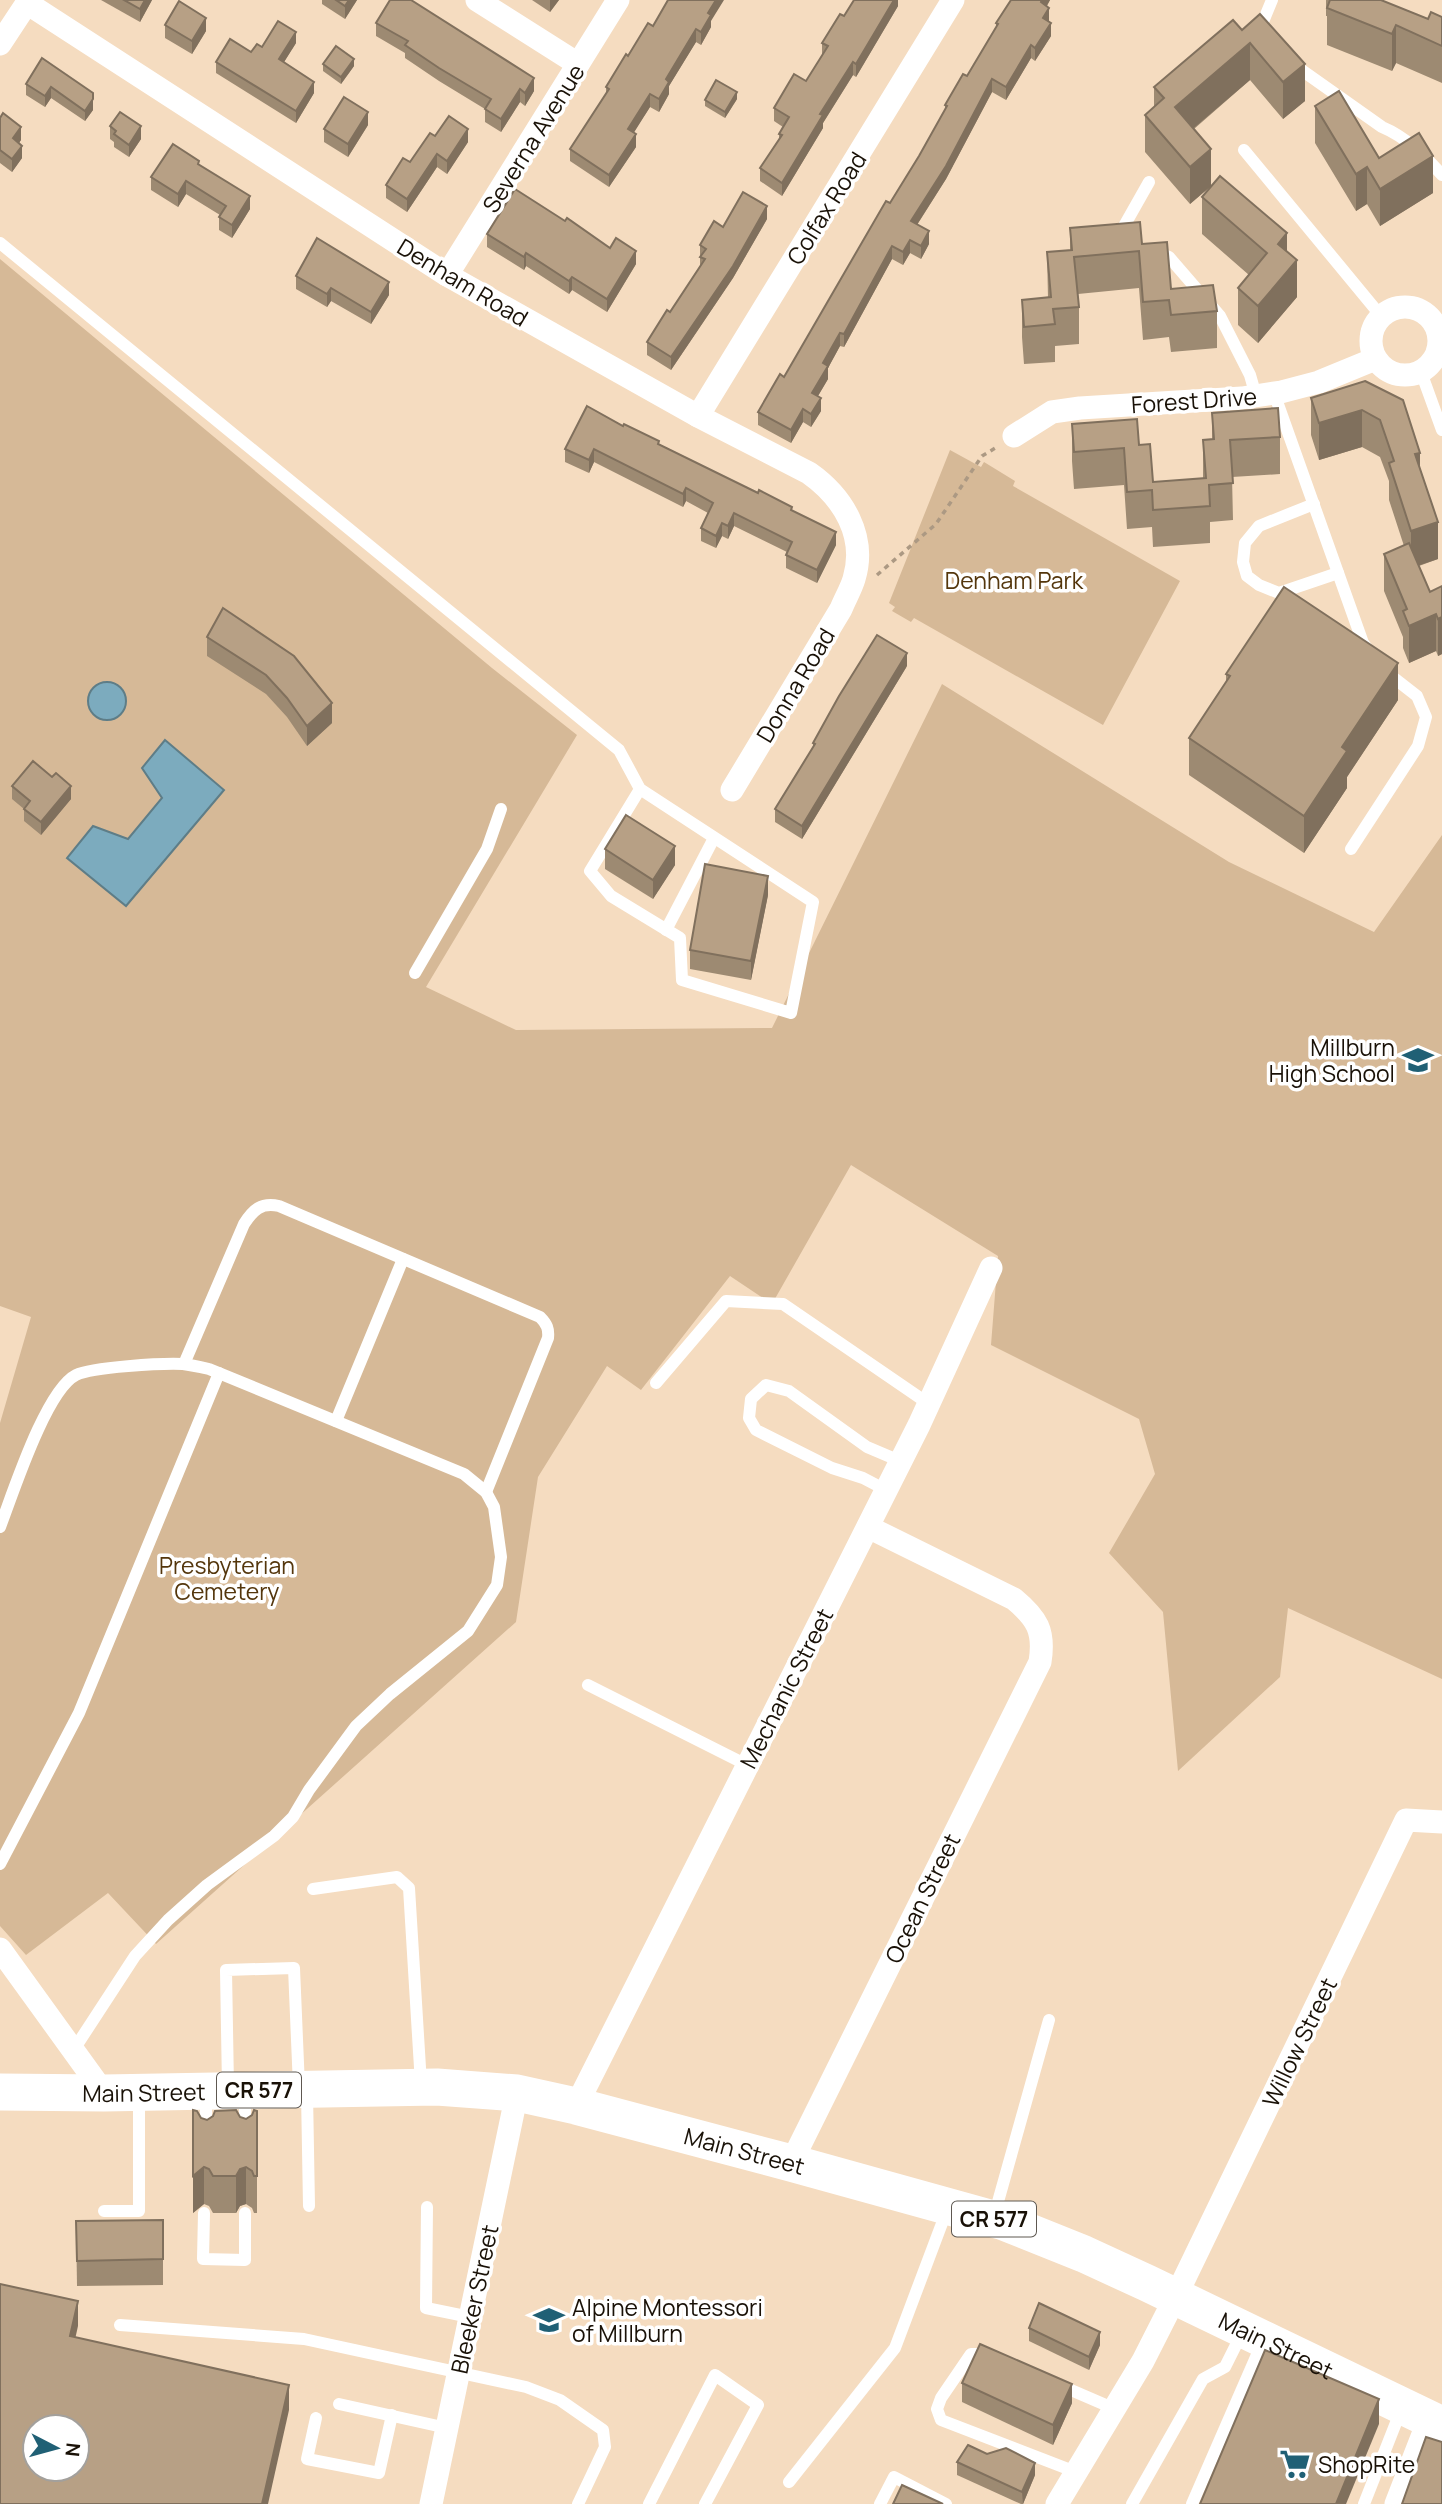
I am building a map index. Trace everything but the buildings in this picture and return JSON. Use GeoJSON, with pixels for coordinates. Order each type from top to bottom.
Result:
{"type":"FeatureCollection","features":[{"type":"Feature","properties":{"kind":"main road","name":"Main Street"},"geometry":{"type":"LineString","coordinates":[[0,2092],[480,2089],[517,2093],[576,2106],[791,2162],[993,2219],[1084,2254],[1424,2417]]}},
{"type":"Feature","properties":{"kind":"street"},"geometry":{"type":"LineString","coordinates":[[477,0],[578,64]]}},
{"type":"Feature","properties":{"kind":"street","name":"Severna Avenue"},"geometry":{"type":"LineString","coordinates":[[447,275],[618,0]]}},
{"type":"Feature","properties":{"kind":"street","name":"Colfax Road"},"geometry":{"type":"LineString","coordinates":[[698,416],[953,0]]}},
{"type":"Feature","properties":{"kind":"street"},"geometry":{"type":"LineString","coordinates":[[3,33],[28,1]]}},
{"type":"Feature","properties":{"kind":"street","name":"Denham Road"},"geometry":{"type":"LineString","coordinates":[[28,1],[447,275],[825,484],[839,499],[849,516],[855,535],[857,555],[854,578]]}},
{"type":"Feature","properties":{"kind":"street"},"geometry":{"type":"LineString","coordinates":[[1399,307],[1436,313],[1439,347],[1436,357],[1421,372],[1400,376],[1390,373],[1375,359],[1371,338],[1373,328],[1381,316],[1399,307]]}},
{"type":"Feature","properties":{"kind":"street","name":"Forest Drive"},"geometry":{"type":"LineString","coordinates":[[1014,436],[1052,412],[1265,394],[1319,382],[1375,359]]}},
{"type":"Feature","properties":{"kind":"street","name":"Donna Road"},"geometry":{"type":"LineString","coordinates":[[732,790],[841,609],[854,578]]}},
{"type":"Feature","properties":{"kind":"street","name":"Mechanic Street"},"geometry":{"type":"LineString","coordinates":[[576,2106],[929,1404],[991,1268]]}},
{"type":"Feature","properties":{"kind":"street","name":"Ocean Street"},"geometry":{"type":"LineString","coordinates":[[791,2162],[1040,1662],[1042,1647],[1040,1631],[1030,1613],[1014,1599],[868,1527]]}},
{"type":"Feature","properties":{"kind":"street","name":"Willow Street"},"geometry":{"type":"LineString","coordinates":[[1176,2297],[1406,1820],[1442,1822]]}},
{"type":"Feature","properties":{"kind":"street"},"geometry":{"type":"LineString","coordinates":[[0,1950],[73,2051],[121,2093]]}},
{"type":"Feature","properties":{"kind":"street","name":"Bleeker Street"},"geometry":{"type":"LineString","coordinates":[[431,2504],[517,2093]]}},
{"type":"Feature","properties":{"kind":"street"},"geometry":{"type":"LineString","coordinates":[[1061,2503],[1176,2297]]}},
{"type":"Feature","properties":{"kind":"street"},"geometry":{"type":"LineString","coordinates":[[1396,2504],[1424,2417]]}},
{"type":"Feature","properties":{"kind":"lane"},"geometry":{"type":"LineString","coordinates":[[1265,44],[1260,29],[1272,0]]}},
{"type":"Feature","properties":{"kind":"lane"},"geometry":{"type":"LineString","coordinates":[[1286,59],[1371,119],[1395,132],[1442,175]]}},
{"type":"Feature","properties":{"kind":"lane"},"geometry":{"type":"LineString","coordinates":[[1244,150],[1381,316]]}},
{"type":"Feature","properties":{"kind":"lane"},"geometry":{"type":"LineString","coordinates":[[1130,240],[1118,235],[1149,181]]}},
{"type":"Feature","properties":{"kind":"lane"},"geometry":{"type":"LineString","coordinates":[[0,243],[619,750],[640,789],[813,902],[791,1013],[682,980],[680,938],[611,896],[590,871],[640,789]]}},
{"type":"Feature","properties":{"kind":"lane"},"geometry":{"type":"LineString","coordinates":[[1143,246],[1169,257],[1220,316],[1250,375],[1265,394],[1314,504],[1363,643],[1388,675],[1418,696],[1426,718],[1418,746],[1351,849]]}},
{"type":"Feature","properties":{"kind":"lane"},"geometry":{"type":"LineString","coordinates":[[1421,372],[1442,430]]}},
{"type":"Feature","properties":{"kind":"lane"},"geometry":{"type":"LineString","coordinates":[[1314,504],[1259,526],[1245,543],[1242,562],[1247,576],[1259,585],[1279,593],[1338,573]]}},
{"type":"Feature","properties":{"kind":"lane"},"geometry":{"type":"LineString","coordinates":[[415,973],[487,849],[502,809]]}},
{"type":"Feature","properties":{"kind":"lane"},"geometry":{"type":"LineString","coordinates":[[666,930],[714,838]]}},
{"type":"Feature","properties":{"kind":"lane"},"geometry":{"type":"LineString","coordinates":[[184,1364],[244,1224],[259,1206],[269,1203],[279,1206],[540,1317],[546,1322],[548,1338],[486,1492]]}},
{"type":"Feature","properties":{"kind":"lane"},"geometry":{"type":"LineString","coordinates":[[336,1421],[403,1259]]}},
{"type":"Feature","properties":{"kind":"lane"},"geometry":{"type":"LineString","coordinates":[[656,1383],[726,1301],[783,1304],[929,1404]]}},
{"type":"Feature","properties":{"kind":"lane"},"geometry":{"type":"LineString","coordinates":[[0,1527],[40,1425],[61,1388],[76,1375],[110,1368],[184,1364],[219,1373],[464,1474],[486,1492],[494,1507],[501,1557],[497,1585],[468,1631],[390,1694],[356,1726],[309,1790],[293,1817],[274,1836],[206,1885],[168,1920],[135,1956],[73,2051]]}},
{"type":"Feature","properties":{"kind":"lane"},"geometry":{"type":"LineString","coordinates":[[0,1864],[79,1713],[219,1373]]}},
{"type":"Feature","properties":{"kind":"lane"},"geometry":{"type":"LineString","coordinates":[[886,1490],[863,1478],[832,1468],[756,1430],[749,1418],[751,1399],[766,1385],[789,1391],[867,1447],[900,1461]]}},
{"type":"Feature","properties":{"kind":"lane"},"geometry":{"type":"LineString","coordinates":[[587,1685],[747,1765]]}},
{"type":"Feature","properties":{"kind":"lane"},"geometry":{"type":"LineString","coordinates":[[313,1889],[397,1877],[408,1888],[421,2088]]}},
{"type":"Feature","properties":{"kind":"lane"},"geometry":{"type":"LineString","coordinates":[[245,2147],[226,2091],[226,1970],[294,1968],[309,2206]]}},
{"type":"Feature","properties":{"kind":"lane"},"geometry":{"type":"LineString","coordinates":[[993,2219],[1049,2020]]}},
{"type":"Feature","properties":{"kind":"lane"},"geometry":{"type":"LineString","coordinates":[[205,2148],[226,2091]]}},
{"type":"Feature","properties":{"kind":"lane"},"geometry":{"type":"LineString","coordinates":[[104,2211],[139,2211],[121,2093]]}},
{"type":"Feature","properties":{"kind":"lane"},"geometry":{"type":"LineString","coordinates":[[789,2482],[895,2347],[948,2206]]}},
{"type":"Feature","properties":{"kind":"lane"},"geometry":{"type":"LineString","coordinates":[[428,2207],[426,2308],[470,2317]]}},
{"type":"Feature","properties":{"kind":"lane"},"geometry":{"type":"LineString","coordinates":[[204,2213],[203,2259],[245,2260],[245,2213]]}},
{"type":"Feature","properties":{"kind":"lane"},"geometry":{"type":"LineString","coordinates":[[120,2325],[304,2339],[526,2387],[560,2400],[603,2430],[605,2447],[578,2504]]}},
{"type":"Feature","properties":{"kind":"lane"},"geometry":{"type":"LineString","coordinates":[[1132,2504],[1203,2379],[1225,2367],[1254,2334]]}},
{"type":"Feature","properties":{"kind":"lane"},"geometry":{"type":"LineString","coordinates":[[1192,2504],[1254,2334]]}},
{"type":"Feature","properties":{"kind":"lane"},"geometry":{"type":"LineString","coordinates":[[1005,2364],[981,2354],[971,2354],[940,2398],[937,2409],[941,2420],[1076,2472]]}},
{"type":"Feature","properties":{"kind":"lane"},"geometry":{"type":"LineString","coordinates":[[649,2504],[715,2375],[758,2405],[705,2504]]}},
{"type":"Feature","properties":{"kind":"lane"},"geometry":{"type":"LineString","coordinates":[[1040,2378],[1115,2409]]}},
{"type":"Feature","properties":{"kind":"lane"},"geometry":{"type":"LineString","coordinates":[[339,2404],[447,2428]]}},
{"type":"Feature","properties":{"kind":"lane"},"geometry":{"type":"LineString","coordinates":[[316,2418],[307,2459],[379,2473],[392,2415]]}},
{"type":"Feature","properties":{"kind":"lane"},"geometry":{"type":"LineString","coordinates":[[1363,2504],[1381,2463],[1424,2417]]}},
{"type":"Feature","properties":{"kind":"lane"},"geometry":{"type":"LineString","coordinates":[[880,2504],[894,2477],[946,2504]]}},
{"type":"Feature","properties":{"kind":"path"},"geometry":{"type":"LineString","coordinates":[[854,578],[871,581],[936,524],[982,456],[1014,436]]}},
{"type":"Feature","properties":{"kind":"green space","name":"Presbyterian Cemetery"},"geometry":{"type":"Polygon","coordinates":[[[0,259],[492,668],[577,735],[426,987],[516,1030],[772,1028],[942,684],[1229,862],[1374,932],[1442,835],[1442,1679],[1288,1608],[1280,1677],[1178,1771],[1163,1612],[1109,1553],[1155,1474],[1139,1419],[991,1345],[998,1256],[851,1165],[772,1304],[730,1276],[641,1390],[607,1366],[538,1477],[516,1622],[156,1944],[108,1893],[26,1955],[0,1926],[0,1423],[31,1317],[0,1306],[0,259]]]}},
{"type":"Feature","properties":{"kind":"green space","name":"Denham Park"},"geometry":{"type":"Polygon","coordinates":[[[950,450],[981,467],[984,462],[1015,481],[1013,486],[1180,581],[1103,725],[914,618],[911,622],[892,611],[895,607],[889,603],[950,450]]]}},
{"type":"Feature","properties":{"kind":"water"},"geometry":{"type":"Polygon","coordinates":[[[107,682],[120,688],[126,701],[120,714],[107,720],[94,714],[88,701],[94,688],[107,682]]]}},
{"type":"Feature","properties":{"kind":"water"},"geometry":{"type":"Polygon","coordinates":[[[165,740],[224,790],[126,906],[67,858],[93,826],[128,839],[162,798],[142,768],[165,740]]]}},
{"type":"Feature","properties":{"kind":"place","name":"Millburn High School"},"geometry":{"type":"Point","coordinates":[1418,1060]}},
{"type":"Feature","properties":{"kind":"place","name":"Alpine Montessori of Millburn"},"geometry":{"type":"Point","coordinates":[549,2320]}},
{"type":"Feature","properties":{"kind":"place","name":"ShopRite"},"geometry":{"type":"Point","coordinates":[1295,2464]}}]}
